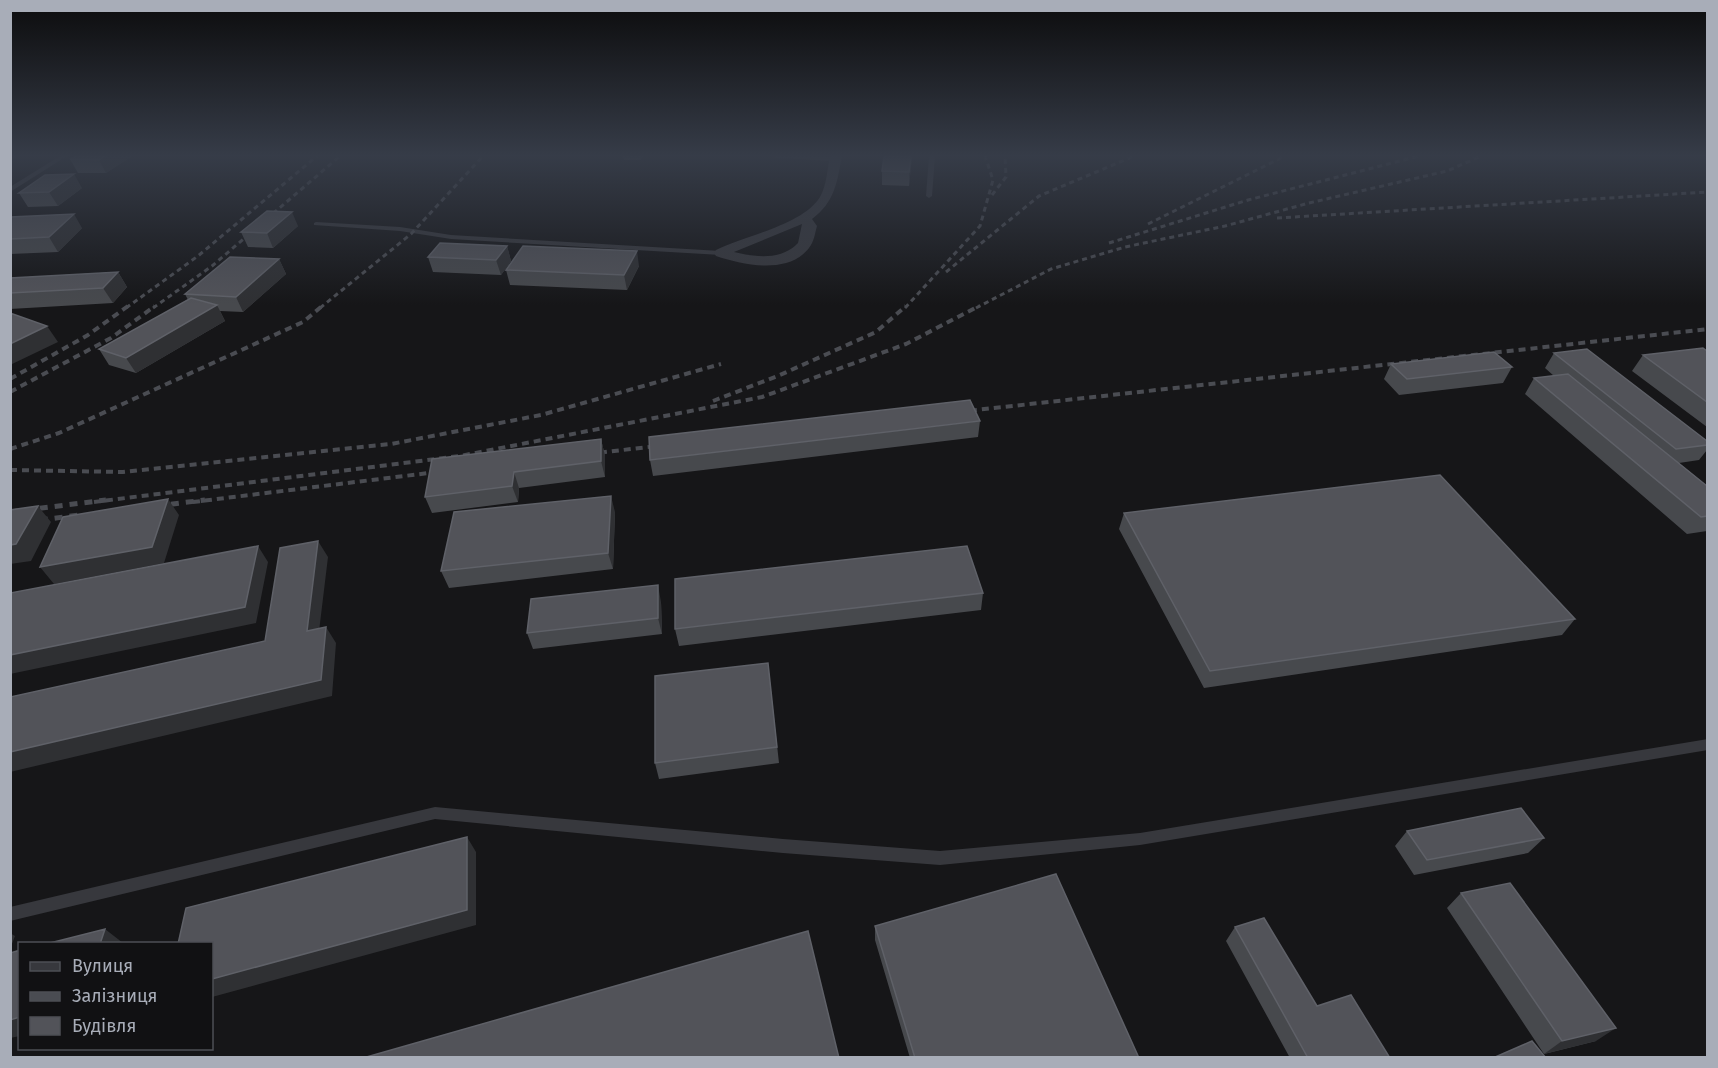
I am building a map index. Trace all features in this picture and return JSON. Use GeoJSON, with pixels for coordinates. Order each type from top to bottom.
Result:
{"type":"FeatureCollection","features":[{"type":"Feature","properties":{"kind":"street"},"geometry":{"type":"LineString","coordinates":[[721,253],[751,238],[805,218],[818,206]]}},
{"type":"Feature","properties":{"kind":"street"},"geometry":{"type":"LineString","coordinates":[[721,253],[744,260],[768,261],[784,258],[804,245],[810,226],[805,218]]}},
{"type":"Feature","properties":{"kind":"lane"},"geometry":{"type":"LineString","coordinates":[[316,224],[400,229],[463,238],[721,253]]}},
{"type":"Feature","properties":{"kind":"lane"},"geometry":{"type":"LineString","coordinates":[[10,914],[435,813],[783,846],[940,858],[1140,839],[1707,744]]}},
{"type":"Feature","properties":{"kind":"building"},"geometry":{"type":"Polygon","coordinates":[[[267,211],[292,212],[267,233],[241,232],[267,211]]]}},
{"type":"Feature","properties":{"kind":"building"},"geometry":{"type":"Polygon","coordinates":[[[74,214],[49,237],[10,239],[10,217],[74,214]]]}},
{"type":"Feature","properties":{"kind":"building"},"geometry":{"type":"Polygon","coordinates":[[[440,243],[507,246],[496,260],[428,257],[440,243]]]}},
{"type":"Feature","properties":{"kind":"building"},"geometry":{"type":"Polygon","coordinates":[[[523,246],[637,251],[624,275],[506,270],[523,246]]]}},
{"type":"Feature","properties":{"kind":"building"},"geometry":{"type":"Polygon","coordinates":[[[230,257],[279,259],[236,297],[185,294],[230,257]]]}},
{"type":"Feature","properties":{"kind":"building"},"geometry":{"type":"Polygon","coordinates":[[[118,272],[103,288],[10,293],[10,278],[118,272]]]}},
{"type":"Feature","properties":{"kind":"building"},"geometry":{"type":"Polygon","coordinates":[[[191,298],[217,305],[126,358],[99,349],[191,298]]]}},
{"type":"Feature","properties":{"kind":"building"},"geometry":{"type":"Polygon","coordinates":[[[10,313],[47,326],[10,344],[10,313]]]}},
{"type":"Feature","properties":{"kind":"building"},"geometry":{"type":"Polygon","coordinates":[[[1703,348],[1707,351],[1707,402],[1643,355],[1703,348]]]}},
{"type":"Feature","properties":{"kind":"building"},"geometry":{"type":"Polygon","coordinates":[[[1587,349],[1707,441],[1707,445],[1676,449],[1554,353],[1587,349]]]}},
{"type":"Feature","properties":{"kind":"building"},"geometry":{"type":"Polygon","coordinates":[[[1494,352],[1512,367],[1407,379],[1391,364],[1494,352]]]}},
{"type":"Feature","properties":{"kind":"building"},"geometry":{"type":"Polygon","coordinates":[[[1568,374],[1707,486],[1707,516],[1701,517],[1534,378],[1568,374]]]}},
{"type":"Feature","properties":{"kind":"building"},"geometry":{"type":"Polygon","coordinates":[[[970,400],[980,421],[650,460],[649,437],[970,400]]]}},
{"type":"Feature","properties":{"kind":"building"},"geometry":{"type":"Polygon","coordinates":[[[601,439],[601,461],[514,472],[512,486],[425,497],[432,459],[601,439]]]}},
{"type":"Feature","properties":{"kind":"building"},"geometry":{"type":"Polygon","coordinates":[[[1440,475],[1575,619],[1210,671],[1124,513],[1440,475]]]}},
{"type":"Feature","properties":{"kind":"building"},"geometry":{"type":"Polygon","coordinates":[[[611,496],[608,553],[441,571],[454,512],[611,496]]]}},
{"type":"Feature","properties":{"kind":"building"},"geometry":{"type":"Polygon","coordinates":[[[168,499],[152,547],[40,567],[63,517],[168,499]]]}},
{"type":"Feature","properties":{"kind":"building"},"geometry":{"type":"Polygon","coordinates":[[[38,506],[16,544],[10,545],[10,510],[38,506]]]}},
{"type":"Feature","properties":{"kind":"building"},"geometry":{"type":"Polygon","coordinates":[[[318,541],[307,631],[326,627],[321,680],[10,752],[10,697],[265,641],[280,548],[318,541]]]}},
{"type":"Feature","properties":{"kind":"building"},"geometry":{"type":"Polygon","coordinates":[[[258,546],[245,607],[10,655],[10,593],[258,546]]]}},
{"type":"Feature","properties":{"kind":"building"},"geometry":{"type":"Polygon","coordinates":[[[967,546],[983,593],[675,629],[675,579],[967,546]]]}},
{"type":"Feature","properties":{"kind":"building"},"geometry":{"type":"Polygon","coordinates":[[[658,585],[658,618],[527,633],[531,599],[658,585]]]}},
{"type":"Feature","properties":{"kind":"building"},"geometry":{"type":"Polygon","coordinates":[[[768,663],[777,747],[655,763],[655,676],[768,663]]]}},
{"type":"Feature","properties":{"kind":"building"},"geometry":{"type":"Polygon","coordinates":[[[1521,808],[1544,838],[1427,860],[1407,831],[1521,808]]]}},
{"type":"Feature","properties":{"kind":"building"},"geometry":{"type":"Polygon","coordinates":[[[467,837],[467,910],[213,979],[213,942],[178,942],[186,908],[467,837]]]}},
{"type":"Feature","properties":{"kind":"building"},"geometry":{"type":"Polygon","coordinates":[[[1056,874],[1139,1058],[915,1058],[875,926],[1056,874]]]}},
{"type":"Feature","properties":{"kind":"building"},"geometry":{"type":"Polygon","coordinates":[[[1510,883],[1616,1028],[1562,1041],[1461,893],[1510,883]]]}},
{"type":"Feature","properties":{"kind":"building"},"geometry":{"type":"Polygon","coordinates":[[[1264,918],[1317,1006],[1351,995],[1390,1058],[1308,1058],[1235,927],[1264,918]]]}},
{"type":"Feature","properties":{"kind":"building"},"geometry":{"type":"Polygon","coordinates":[[[105,929],[101,942],[54,942],[105,929]]]}},
{"type":"Feature","properties":{"kind":"building"},"geometry":{"type":"Polygon","coordinates":[[[808,931],[839,1058],[363,1058],[808,931]]]}},
{"type":"Feature","properties":{"kind":"building"},"geometry":{"type":"Polygon","coordinates":[[[18,951],[18,1018],[10,1020],[10,953],[18,951]]]}},
{"type":"Feature","properties":{"kind":"building"},"geometry":{"type":"Polygon","coordinates":[[[1532,1041],[1546,1058],[1493,1058],[1532,1041]]]}},
{"type":"Feature","properties":{"kind":"railway"},"geometry":{"type":"LineString","coordinates":[[126,308],[198,256],[258,206]]}},
{"type":"Feature","properties":{"kind":"railway"},"geometry":{"type":"LineString","coordinates":[[153,308],[212,266],[282,206]]}},
{"type":"Feature","properties":{"kind":"railway"},"geometry":{"type":"LineString","coordinates":[[320,308],[411,234],[437,206]]}},
{"type":"Feature","properties":{"kind":"railway"},"geometry":{"type":"LineString","coordinates":[[905,308],[980,226],[986,206]]}},
{"type":"Feature","properties":{"kind":"railway"},"geometry":{"type":"LineString","coordinates":[[946,272],[1027,206]]}},
{"type":"Feature","properties":{"kind":"railway"},"geometry":{"type":"LineString","coordinates":[[1148,224],[1185,206]]}},
{"type":"Feature","properties":{"kind":"railway"},"geometry":{"type":"LineString","coordinates":[[1109,243],[1229,206]]}},
{"type":"Feature","properties":{"kind":"railway"},"geometry":{"type":"LineString","coordinates":[[976,308],[1051,269],[1125,247],[1225,226],[1299,206]]}},
{"type":"Feature","properties":{"kind":"railway"},"geometry":{"type":"LineString","coordinates":[[1277,218],[1479,206]]}},
{"type":"Feature","properties":{"kind":"railway"},"geometry":{"type":"LineString","coordinates":[[10,379],[88,335],[128,306]]}},
{"type":"Feature","properties":{"kind":"railway"},"geometry":{"type":"LineString","coordinates":[[10,392],[111,338],[155,306]]}},
{"type":"Feature","properties":{"kind":"railway"},"geometry":{"type":"LineString","coordinates":[[10,449],[59,433],[303,322],[322,306]]}},
{"type":"Feature","properties":{"kind":"railway"},"geometry":{"type":"LineString","coordinates":[[713,401],[780,375],[876,332],[906,306]]}},
{"type":"Feature","properties":{"kind":"railway"},"geometry":{"type":"LineString","coordinates":[[94,502],[460,456],[762,397],[906,344],[979,306]]}},
{"type":"Feature","properties":{"kind":"railway"},"geometry":{"type":"LineString","coordinates":[[958,412],[1708,329]]}},
{"type":"Feature","properties":{"kind":"railway"},"geometry":{"type":"LineString","coordinates":[[10,470],[123,472],[391,444],[541,415],[721,364]]}},
{"type":"Feature","properties":{"kind":"railway"},"geometry":{"type":"LineString","coordinates":[[588,454],[666,445]]}},
{"type":"Feature","properties":{"kind":"railway"},"geometry":{"type":"LineString","coordinates":[[193,502],[445,471]]}},
{"type":"Feature","properties":{"kind":"railway"},"geometry":{"type":"LineString","coordinates":[[10,512],[106,500]]}},
{"type":"Feature","properties":{"kind":"railway"},"geometry":{"type":"LineString","coordinates":[[156,506],[205,500]]}},
{"type":"Feature","properties":{"kind":"railway"},"geometry":{"type":"LineString","coordinates":[[10,524],[79,515]]}}]}
